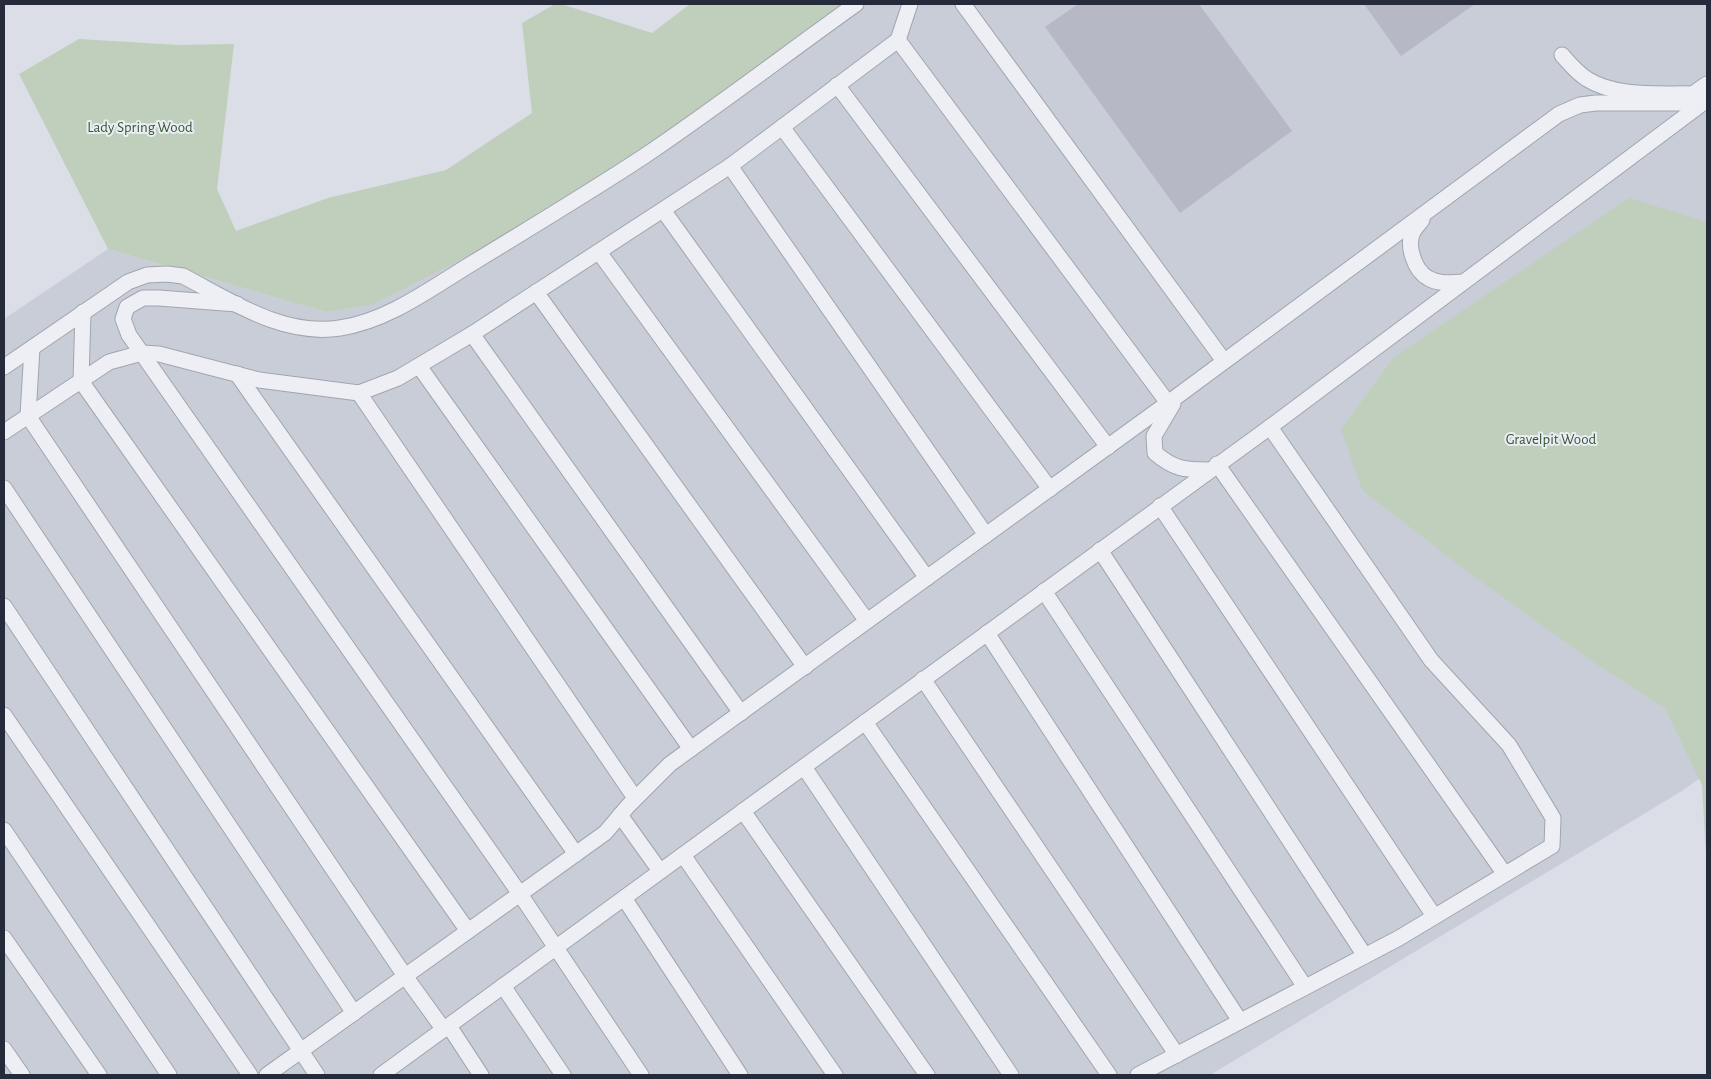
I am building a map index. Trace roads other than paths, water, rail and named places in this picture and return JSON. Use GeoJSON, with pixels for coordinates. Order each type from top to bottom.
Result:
{"type":"FeatureCollection","features":[{"type":"Feature","properties":{"kind":"lane"},"geometry":{"type":"LineString","coordinates":[[4,367],[128,282],[147,275],[167,274],[183,276],[273,322],[314,330],[340,328],[395,309],[577,200],[648,154],[856,4]]}},
{"type":"Feature","properties":{"kind":"lane"},"geometry":{"type":"LineString","coordinates":[[4,432],[109,362],[142,353],[158,354],[260,380],[359,393],[391,381],[472,334],[730,166],[898,40],[910,4]]}},
{"type":"Feature","properties":{"kind":"lane"},"geometry":{"type":"LineString","coordinates":[[963,4],[1224,361]]}},
{"type":"Feature","properties":{"kind":"lane"},"geometry":{"type":"LineString","coordinates":[[898,40],[1168,403]]}},
{"type":"Feature","properties":{"kind":"lane"},"geometry":{"type":"LineString","coordinates":[[1562,55],[1586,79],[1596,84],[1623,91],[1701,97]]}},
{"type":"Feature","properties":{"kind":"lane"},"geometry":{"type":"LineString","coordinates":[[385,1074],[1270,427],[1463,282],[1701,97],[1707,84]]}},
{"type":"Feature","properties":{"kind":"lane"},"geometry":{"type":"LineString","coordinates":[[837,85],[1108,447]]}},
{"type":"Feature","properties":{"kind":"lane"},"geometry":{"type":"LineString","coordinates":[[267,1075],[605,833],[635,798],[670,764],[1108,447],[1559,114],[1570,109],[1596,103],[1672,104],[1701,97]]}},
{"type":"Feature","properties":{"kind":"lane"},"geometry":{"type":"LineString","coordinates":[[782,126],[1050,489]]}},
{"type":"Feature","properties":{"kind":"lane"},"geometry":{"type":"LineString","coordinates":[[730,166],[986,535]]}},
{"type":"Feature","properties":{"kind":"lane"},"geometry":{"type":"LineString","coordinates":[[663,210],[927,578]]}},
{"type":"Feature","properties":{"kind":"lane"},"geometry":{"type":"LineString","coordinates":[[1430,210],[1413,232],[1411,239],[1418,269],[1428,279],[1436,282],[1463,282]]}},
{"type":"Feature","properties":{"kind":"lane"},"geometry":{"type":"LineString","coordinates":[[599,252],[867,621]]}},
{"type":"Feature","properties":{"kind":"lane"},"geometry":{"type":"LineString","coordinates":[[536,292],[805,666]]}},
{"type":"Feature","properties":{"kind":"lane"},"geometry":{"type":"LineString","coordinates":[[237,304],[144,298],[127,307],[123,319],[129,335],[520,894],[641,1075]]}},
{"type":"Feature","properties":{"kind":"lane"},"geometry":{"type":"LineString","coordinates":[[83,312],[81,381],[468,931]]}},
{"type":"Feature","properties":{"kind":"lane"},"geometry":{"type":"LineString","coordinates":[[472,334],[741,713]]}},
{"type":"Feature","properties":{"kind":"lane"},"geometry":{"type":"LineString","coordinates":[[32,348],[28,416],[405,976],[447,1028],[481,1075]]}},
{"type":"Feature","properties":{"kind":"lane"},"geometry":{"type":"LineString","coordinates":[[419,366],[691,749]]}},
{"type":"Feature","properties":{"kind":"lane"},"geometry":{"type":"LineString","coordinates":[[237,374],[576,854]]}},
{"type":"Feature","properties":{"kind":"lane"},"geometry":{"type":"LineString","coordinates":[[1182,392],[1154,436],[1155,453],[1170,466],[1188,470],[1213,467]]}},
{"type":"Feature","properties":{"kind":"lane"},"geometry":{"type":"LineString","coordinates":[[359,393],[635,798]]}},
{"type":"Feature","properties":{"kind":"lane"},"geometry":{"type":"LineString","coordinates":[[1138,1075],[1365,956],[1552,846],[1553,818],[1509,745],[1431,660],[1270,427]]}},
{"type":"Feature","properties":{"kind":"lane"},"geometry":{"type":"LineString","coordinates":[[1213,467],[1504,873]]}},
{"type":"Feature","properties":{"kind":"lane"},"geometry":{"type":"LineString","coordinates":[[4,488],[354,1013]]}},
{"type":"Feature","properties":{"kind":"lane"},"geometry":{"type":"LineString","coordinates":[[1160,506],[1434,916]]}},
{"type":"Feature","properties":{"kind":"lane"},"geometry":{"type":"LineString","coordinates":[[1100,550],[1365,956]]}},
{"type":"Feature","properties":{"kind":"lane"},"geometry":{"type":"LineString","coordinates":[[1044,591],[1305,987]]}},
{"type":"Feature","properties":{"kind":"lane"},"geometry":{"type":"LineString","coordinates":[[4,606],[317,1075]]}},
{"type":"Feature","properties":{"kind":"lane"},"geometry":{"type":"LineString","coordinates":[[987,633],[1240,1022]]}},
{"type":"Feature","properties":{"kind":"lane"},"geometry":{"type":"LineString","coordinates":[[923,680],[1177,1055]]}},
{"type":"Feature","properties":{"kind":"lane"},"geometry":{"type":"LineString","coordinates":[[4,715],[250,1075]]}},
{"type":"Feature","properties":{"kind":"lane"},"geometry":{"type":"LineString","coordinates":[[864,722],[1109,1075]]}},
{"type":"Feature","properties":{"kind":"lane"},"geometry":{"type":"LineString","coordinates":[[804,767],[1011,1075]]}},
{"type":"Feature","properties":{"kind":"lane"},"geometry":{"type":"LineString","coordinates":[[743,811],[927,1075]]}},
{"type":"Feature","properties":{"kind":"lane"},"geometry":{"type":"LineString","coordinates":[[620,815],[660,872]]}},
{"type":"Feature","properties":{"kind":"lane"},"geometry":{"type":"LineString","coordinates":[[4,830],[169,1075]]}},
{"type":"Feature","properties":{"kind":"lane"},"geometry":{"type":"LineString","coordinates":[[683,856],[835,1075]]}},
{"type":"Feature","properties":{"kind":"lane"},"geometry":{"type":"LineString","coordinates":[[624,898],[740,1075]]}},
{"type":"Feature","properties":{"kind":"lane"},"geometry":{"type":"LineString","coordinates":[[4,938],[99,1075]]}},
{"type":"Feature","properties":{"kind":"lane"},"geometry":{"type":"LineString","coordinates":[[503,986],[563,1075]]}},
{"type":"Feature","properties":{"kind":"lane"},"geometry":{"type":"LineString","coordinates":[[4,1049],[22,1075]]}},
{"type":"Feature","properties":{"kind":"park label","name":"Lady Spring Wood"},"geometry":{"type":"Point","coordinates":[140,127]}},
{"type":"Feature","properties":{"kind":"park label","name":"Gravelpit Wood"},"geometry":{"type":"Point","coordinates":[1551,439]}}]}
